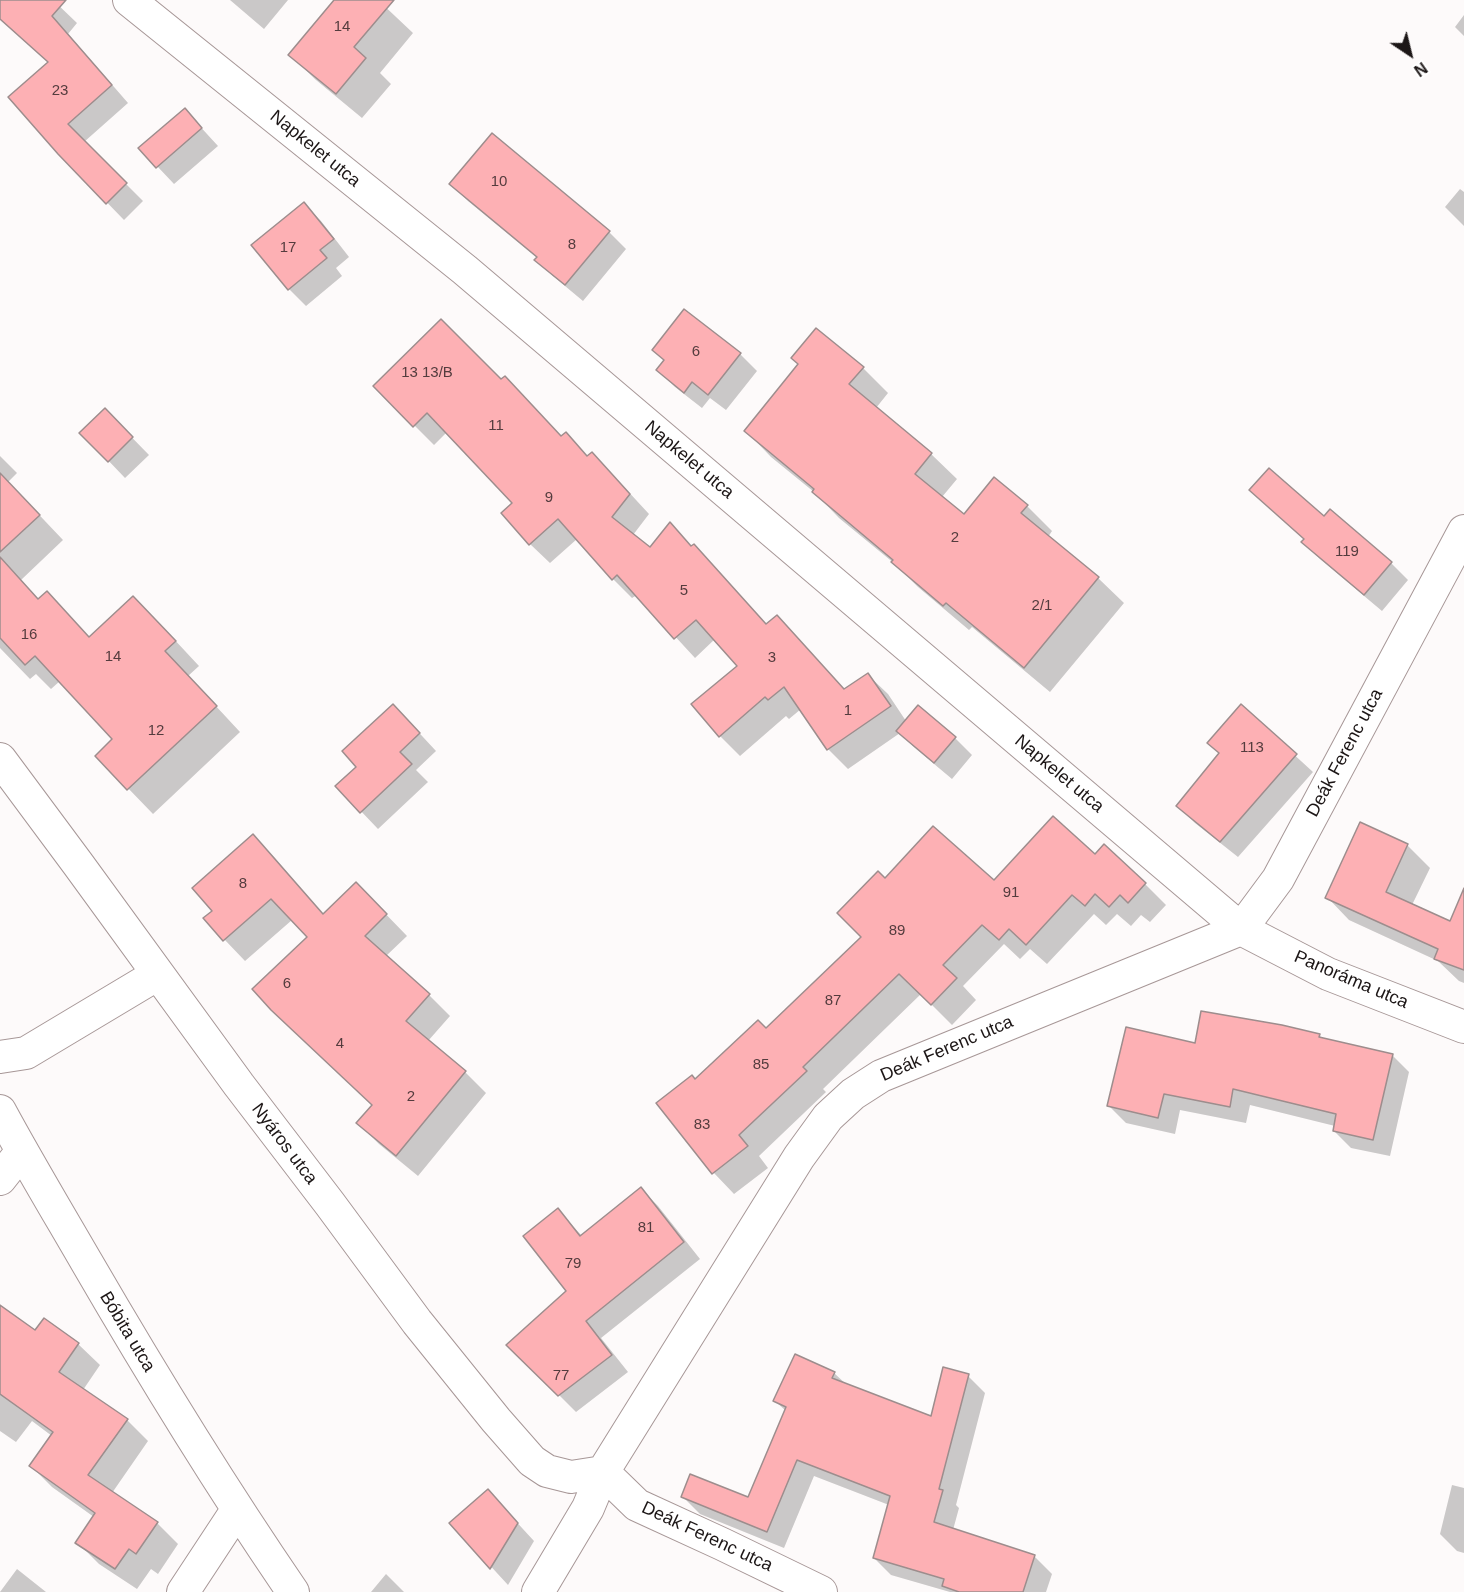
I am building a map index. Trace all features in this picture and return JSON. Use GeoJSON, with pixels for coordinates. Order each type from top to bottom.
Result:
{"type":"FeatureCollection","features":[{"type":"Feature","properties":{"kind":"street","name":"Napkelet utca"},"geometry":{"type":"LineString","coordinates":[[129,0],[465,270],[1241,929]]}},
{"type":"Feature","properties":{"kind":"street","name":"Deák Ferenc utca"},"geometry":{"type":"LineString","coordinates":[[821,1592],[637,1505],[603,1472],[799,1157],[828,1117],[853,1094],[880,1076],[1241,929],[1278,879],[1464,531]]}},
{"type":"Feature","properties":{"kind":"street","name":"Nyáros utca"},"geometry":{"type":"LineString","coordinates":[[0,759],[417,1322],[496,1420],[532,1461],[547,1471],[571,1477],[603,1472]]}},
{"type":"Feature","properties":{"kind":"street","name":"Panoráma utca"},"geometry":{"type":"LineString","coordinates":[[1241,929],[1328,974],[1464,1027]]}},
{"type":"Feature","properties":{"kind":"street"},"geometry":{"type":"LineString","coordinates":[[0,1057],[27,1053],[158,974]]}},
{"type":"Feature","properties":{"kind":"street","name":"Bóbita utca"},"geometry":{"type":"LineString","coordinates":[[0,1111],[145,1362],[237,1510],[293,1592]]}},
{"type":"Feature","properties":{"kind":"street"},"geometry":{"type":"LineString","coordinates":[[0,1179],[22,1151]]}},
{"type":"Feature","properties":{"kind":"street"},"geometry":{"type":"LineString","coordinates":[[538,1592],[588,1508],[603,1472]]}},
{"type":"Feature","properties":{"kind":"street"},"geometry":{"type":"LineString","coordinates":[[183,1592],[237,1510]]}},
{"type":"Feature","properties":{"kind":"building"},"geometry":{"type":"Polygon","coordinates":[[[0,0],[66,0],[52,16],[112,85],[68,124],[127,183],[106,204],[8,97],[48,62],[0,19],[0,0]]]}},
{"type":"Feature","properties":{"kind":"building"},"geometry":{"type":"Polygon","coordinates":[[[334,0],[394,0],[354,47],[366,58],[336,94],[288,55],[334,0]]]}},
{"type":"Feature","properties":{"kind":"building"},"geometry":{"type":"Polygon","coordinates":[[[185,108],[202,128],[156,168],[138,148],[185,108]]]}},
{"type":"Feature","properties":{"kind":"building"},"geometry":{"type":"Polygon","coordinates":[[[492,133],[610,231],[565,285],[534,260],[537,257],[449,184],[492,133]]]}},
{"type":"Feature","properties":{"kind":"building"},"geometry":{"type":"Polygon","coordinates":[[[304,202],[334,239],[320,250],[327,258],[288,290],[251,245],[304,202]]]}},
{"type":"Feature","properties":{"kind":"building"},"geometry":{"type":"Polygon","coordinates":[[[684,309],[741,353],[708,395],[692,382],[684,393],[656,370],[664,360],[652,350],[684,309]]]}},
{"type":"Feature","properties":{"kind":"building"},"geometry":{"type":"Polygon","coordinates":[[[441,319],[501,379],[505,376],[561,436],[566,432],[587,456],[592,452],[630,494],[612,517],[650,547],[670,522],[691,546],[694,544],[766,624],[777,615],[844,689],[868,673],[891,706],[827,750],[784,687],[768,700],[765,697],[719,737],[691,704],[737,666],[696,620],[674,639],[617,575],[612,580],[558,519],[529,545],[501,513],[512,503],[427,413],[413,427],[373,386],[441,319]]]}},
{"type":"Feature","properties":{"kind":"building"},"geometry":{"type":"Polygon","coordinates":[[[816,328],[864,367],[849,384],[932,453],[915,474],[964,514],[994,477],[1028,505],[1021,513],[1099,577],[1024,668],[946,603],[943,606],[891,562],[893,560],[812,492],[814,489],[744,431],[798,364],[791,358],[816,328]]]}},
{"type":"Feature","properties":{"kind":"building"},"geometry":{"type":"Polygon","coordinates":[[[105,408],[133,437],[108,462],[79,433],[105,408]]]}},
{"type":"Feature","properties":{"kind":"building"},"geometry":{"type":"Polygon","coordinates":[[[1269,468],[1324,516],[1330,509],[1392,562],[1364,595],[1301,542],[1304,539],[1249,490],[1269,468]]]}},
{"type":"Feature","properties":{"kind":"building"},"geometry":{"type":"Polygon","coordinates":[[[0,473],[40,515],[0,552],[0,473]]]}},
{"type":"Feature","properties":{"kind":"building"},"geometry":{"type":"Polygon","coordinates":[[[0,557],[38,599],[47,591],[89,637],[133,596],[176,641],[165,651],[217,706],[127,790],[95,756],[112,739],[35,656],[25,665],[0,638],[0,557]]]}},
{"type":"Feature","properties":{"kind":"building"},"geometry":{"type":"Polygon","coordinates":[[[393,704],[420,733],[400,752],[412,764],[360,813],[335,786],[356,767],[342,751],[393,704]]]}},
{"type":"Feature","properties":{"kind":"building"},"geometry":{"type":"Polygon","coordinates":[[[1241,704],[1297,754],[1220,842],[1176,806],[1219,753],[1207,743],[1241,704]]]}},
{"type":"Feature","properties":{"kind":"building"},"geometry":{"type":"Polygon","coordinates":[[[918,705],[956,737],[934,763],[896,731],[918,705]]]}},
{"type":"Feature","properties":{"kind":"building"},"geometry":{"type":"Polygon","coordinates":[[[1053,816],[1095,854],[1104,844],[1146,883],[1128,903],[1120,895],[1109,907],[1095,894],[1085,906],[1072,895],[1026,945],[1009,929],[999,940],[982,925],[943,965],[957,978],[931,1005],[899,974],[803,1067],[807,1071],[739,1135],[748,1146],[712,1174],[656,1103],[692,1075],[695,1079],[758,1020],[766,1028],[861,937],[837,913],[878,871],[885,878],[933,826],[994,880],[1053,816]]]}},
{"type":"Feature","properties":{"kind":"building"},"geometry":{"type":"Polygon","coordinates":[[[1360,822],[1408,844],[1386,892],[1450,921],[1464,888],[1464,970],[1434,959],[1438,949],[1325,898],[1360,822]]]}},
{"type":"Feature","properties":{"kind":"building"},"geometry":{"type":"Polygon","coordinates":[[[253,834],[323,914],[356,882],[387,914],[365,936],[430,994],[406,1021],[466,1071],[396,1156],[356,1123],[372,1105],[271,1010],[252,989],[307,937],[271,899],[223,941],[203,918],[212,911],[192,888],[253,834]]]}},
{"type":"Feature","properties":{"kind":"building"},"geometry":{"type":"Polygon","coordinates":[[[1201,1011],[1282,1025],[1320,1034],[1319,1037],[1393,1054],[1373,1140],[1333,1131],[1336,1114],[1233,1089],[1230,1107],[1164,1094],[1158,1118],[1107,1106],[1126,1027],[1195,1043],[1201,1011]]]}},
{"type":"Feature","properties":{"kind":"building"},"geometry":{"type":"Polygon","coordinates":[[[641,1187],[684,1242],[586,1321],[612,1355],[558,1396],[506,1345],[566,1291],[523,1236],[558,1208],[580,1236],[641,1187]]]}},
{"type":"Feature","properties":{"kind":"building"},"geometry":{"type":"Polygon","coordinates":[[[0,1305],[35,1330],[44,1318],[79,1343],[59,1372],[128,1419],[88,1475],[158,1522],[136,1554],[129,1549],[115,1569],[75,1543],[95,1513],[29,1466],[53,1432],[0,1394],[0,1305]]]}},
{"type":"Feature","properties":{"kind":"building"},"geometry":{"type":"Polygon","coordinates":[[[795,1354],[835,1372],[832,1378],[931,1416],[943,1367],[969,1374],[939,1489],[943,1490],[934,1522],[1035,1555],[1023,1592],[959,1592],[942,1586],[944,1579],[873,1558],[890,1496],[797,1460],[767,1532],[681,1497],[690,1474],[748,1497],[786,1407],[773,1401],[795,1354]]]}},
{"type":"Feature","properties":{"kind":"building"},"geometry":{"type":"Polygon","coordinates":[[[488,1489],[518,1523],[490,1569],[449,1523],[488,1489]]]}}]}
